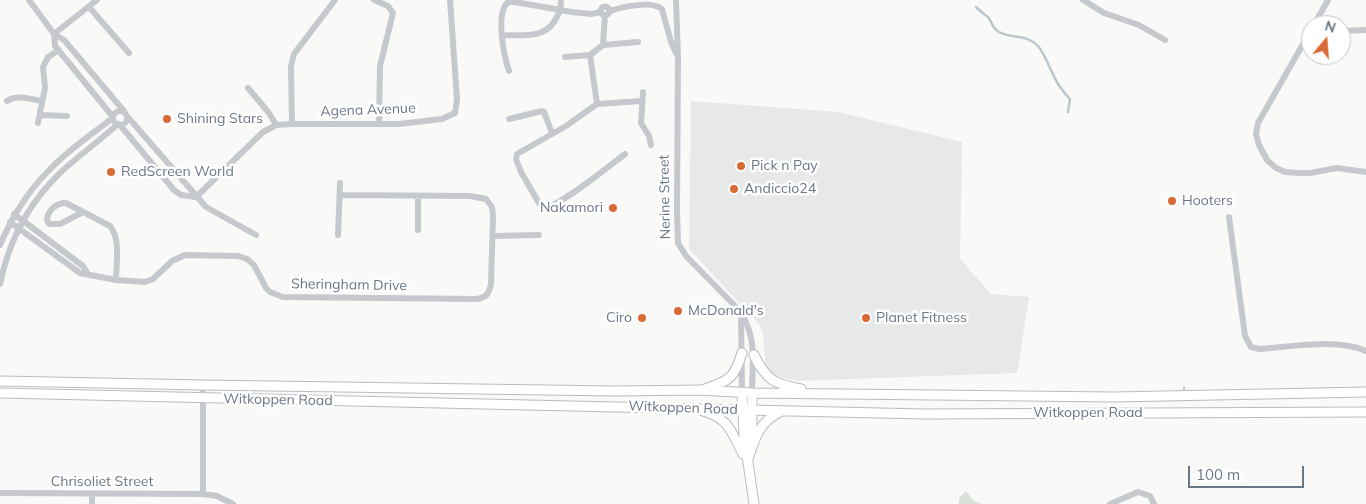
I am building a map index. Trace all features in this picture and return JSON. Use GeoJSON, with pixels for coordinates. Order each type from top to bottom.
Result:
{"type":"FeatureCollection","features":[{"type":"Feature","properties":{"kind":"main road"},"geometry":{"type":"LineString","coordinates":[[700,390],[723,382],[733,376],[737,370],[742,353]]}},
{"type":"Feature","properties":{"kind":"main road"},"geometry":{"type":"LineString","coordinates":[[754,355],[765,375],[774,382],[828,393]]}},
{"type":"Feature","properties":{"kind":"main road","name":"Witkoppen Road"},"geometry":{"type":"LineString","coordinates":[[0,381],[1114,397],[1366,392]]}},
{"type":"Feature","properties":{"kind":"main road","name":"Witkoppen Road"},"geometry":{"type":"LineString","coordinates":[[0,393],[924,414],[1366,412]]}},
{"type":"Feature","properties":{"kind":"main road"},"geometry":{"type":"LineString","coordinates":[[742,393],[742,410],[754,504]]}},
{"type":"Feature","properties":{"kind":"main road"},"geometry":{"type":"LineString","coordinates":[[748,459],[752,430],[752,393]]}},
{"type":"Feature","properties":{"kind":"main road"},"geometry":{"type":"LineString","coordinates":[[689,408],[716,416],[728,424],[748,459]]}},
{"type":"Feature","properties":{"kind":"main road"},"geometry":{"type":"LineString","coordinates":[[748,459],[760,427],[773,415],[782,410]]}},
{"type":"Feature","properties":{"kind":"main road"},"geometry":{"type":"LineString","coordinates":[[1344,411],[1366,419]]}},
{"type":"Feature","properties":{"kind":"street"},"geometry":{"type":"LineString","coordinates":[[29,0],[54,34],[64,40],[196,197],[206,207],[256,235]]}},
{"type":"Feature","properties":{"kind":"street"},"geometry":{"type":"LineString","coordinates":[[54,34],[97,0]]}},
{"type":"Feature","properties":{"kind":"street"},"geometry":{"type":"LineString","coordinates":[[292,124],[291,66],[294,54],[335,0]]}},
{"type":"Feature","properties":{"kind":"street"},"geometry":{"type":"LineString","coordinates":[[374,0],[388,6],[393,13],[380,66],[379,124]]}},
{"type":"Feature","properties":{"kind":"street","name":"Agena Avenue"},"geometry":{"type":"LineString","coordinates":[[276,125],[399,124],[442,119],[450,116],[457,109],[458,99],[450,0]]}},
{"type":"Feature","properties":{"kind":"street"},"geometry":{"type":"LineString","coordinates":[[509,71],[502,35],[543,32],[549,29],[561,11],[561,0]]}},
{"type":"Feature","properties":{"kind":"street","name":"Nerine Street"},"geometry":{"type":"LineString","coordinates":[[630,5],[639,0]]}},
{"type":"Feature","properties":{"kind":"street","name":"Nerine Street"},"geometry":{"type":"LineString","coordinates":[[676,0],[678,57],[676,211],[678,243],[686,256],[740,311],[750,329],[754,355],[752,393]]}},
{"type":"Feature","properties":{"kind":"street"},"geometry":{"type":"LineString","coordinates":[[1083,0],[1104,13],[1138,25],[1165,40]]}},
{"type":"Feature","properties":{"kind":"street"},"geometry":{"type":"LineString","coordinates":[[1320,15],[1328,0]]}},
{"type":"Feature","properties":{"kind":"street","name":"Nerine Street"},"geometry":{"type":"LineString","coordinates":[[502,35],[503,7],[508,2],[591,14],[605,9],[658,2],[662,8],[671,42],[678,57]]}},
{"type":"Feature","properties":{"kind":"street"},"geometry":{"type":"LineString","coordinates":[[89,6],[129,53]]}},
{"type":"Feature","properties":{"kind":"street"},"geometry":{"type":"LineString","coordinates":[[603,45],[605,9]]}},
{"type":"Feature","properties":{"kind":"street"},"geometry":{"type":"LineString","coordinates":[[1351,31],[1366,30]]}},
{"type":"Feature","properties":{"kind":"street"},"geometry":{"type":"LineString","coordinates":[[54,34],[55,46],[174,190],[182,195],[196,197]]}},
{"type":"Feature","properties":{"kind":"street"},"geometry":{"type":"LineString","coordinates":[[565,57],[590,55],[603,45],[638,42]]}},
{"type":"Feature","properties":{"kind":"street"},"geometry":{"type":"LineString","coordinates":[[1301,48],[1258,123],[1256,134],[1259,145],[1270,164],[1286,172],[1310,173],[1337,168],[1366,172]]}},
{"type":"Feature","properties":{"kind":"street"},"geometry":{"type":"LineString","coordinates":[[38,123],[45,88],[44,64],[48,57],[59,50]]}},
{"type":"Feature","properties":{"kind":"street"},"geometry":{"type":"LineString","coordinates":[[590,55],[597,104]]}},
{"type":"Feature","properties":{"kind":"street"},"geometry":{"type":"LineString","coordinates":[[84,80],[92,74]]}},
{"type":"Feature","properties":{"kind":"street"},"geometry":{"type":"LineString","coordinates":[[196,197],[263,132],[276,125],[269,113],[248,88]]}},
{"type":"Feature","properties":{"kind":"street"},"geometry":{"type":"LineString","coordinates":[[643,92],[641,123],[649,136],[651,145]]}},
{"type":"Feature","properties":{"kind":"street"},"geometry":{"type":"LineString","coordinates":[[7,100],[18,97],[42,101]]}},
{"type":"Feature","properties":{"kind":"street"},"geometry":{"type":"LineString","coordinates":[[625,154],[578,188],[545,208],[539,203],[521,172],[516,156],[527,146],[566,126],[597,104],[642,101]]}},
{"type":"Feature","properties":{"kind":"street"},"geometry":{"type":"LineString","coordinates":[[0,284],[6,256],[34,202],[73,161],[116,121],[118,111],[125,114]]}},
{"type":"Feature","properties":{"kind":"street"},"geometry":{"type":"LineString","coordinates":[[509,119],[542,111],[552,133]]}},
{"type":"Feature","properties":{"kind":"street"},"geometry":{"type":"LineString","coordinates":[[0,245],[14,214],[38,180],[67,154],[116,121],[125,123],[125,114]]}},
{"type":"Feature","properties":{"kind":"street"},"geometry":{"type":"LineString","coordinates":[[40,115],[67,116]]}},
{"type":"Feature","properties":{"kind":"street"},"geometry":{"type":"LineString","coordinates":[[145,156],[154,148]]}},
{"type":"Feature","properties":{"kind":"street"},"geometry":{"type":"LineString","coordinates":[[67,154],[73,161]]}},
{"type":"Feature","properties":{"kind":"street"},"geometry":{"type":"LineString","coordinates":[[338,235],[340,183]]}},
{"type":"Feature","properties":{"kind":"street","name":"Sheringham Drive"},"geometry":{"type":"LineString","coordinates":[[10,222],[80,273],[116,280],[144,282],[153,278],[172,261],[185,255],[231,255],[250,261],[266,288],[270,292],[283,297],[476,300],[485,296],[490,290],[493,210],[484,198],[340,195]]}},
{"type":"Feature","properties":{"kind":"street"},"geometry":{"type":"LineString","coordinates":[[418,196],[418,230]]}},
{"type":"Feature","properties":{"kind":"street"},"geometry":{"type":"LineString","coordinates":[[83,212],[57,225],[49,224],[47,220],[50,212],[61,203],[68,204],[105,222],[113,231],[116,250],[116,280]]}},
{"type":"Feature","properties":{"kind":"street"},"geometry":{"type":"LineString","coordinates":[[14,214],[83,266],[88,274]]}},
{"type":"Feature","properties":{"kind":"street"},"geometry":{"type":"LineString","coordinates":[[1228,217],[1245,336],[1248,344],[1253,349],[1328,345],[1350,346],[1366,350]]}},
{"type":"Feature","properties":{"kind":"street"},"geometry":{"type":"LineString","coordinates":[[493,236],[539,235]]}},
{"type":"Feature","properties":{"kind":"street"},"geometry":{"type":"LineString","coordinates":[[740,311],[742,393]]}},
{"type":"Feature","properties":{"kind":"street"},"geometry":{"type":"LineString","coordinates":[[203,385],[203,494]]}},
{"type":"Feature","properties":{"kind":"street"},"geometry":{"type":"LineString","coordinates":[[1110,504],[1138,492],[1148,494],[1154,504]]}},
{"type":"Feature","properties":{"kind":"street","name":"Chrisoliet Street"},"geometry":{"type":"LineString","coordinates":[[0,494],[203,494],[217,496],[233,504]]}},
{"type":"Feature","properties":{"kind":"street"},"geometry":{"type":"LineString","coordinates":[[92,494],[92,504]]}},
{"type":"Feature","properties":{"kind":"shaded area"},"geometry":{"type":"Polygon","coordinates":[[[691,101],[838,112],[962,142],[960,259],[991,294],[1029,297],[1017,373],[796,381],[770,374],[766,368],[763,333],[759,324],[689,249],[691,101]]]}},
{"type":"Feature","properties":{"kind":"shaded area"},"geometry":{"type":"Polygon","coordinates":[[[966,491],[974,501],[982,504],[959,504],[959,498],[966,491]]]}},
{"type":"Feature","properties":{"kind":"waterway"},"geometry":{"type":"LineString","coordinates":[[976,7],[988,17],[993,27],[999,32],[1024,38],[1038,46],[1057,81],[1070,99],[1068,112]]}},
{"type":"Feature","properties":{"kind":"place","name":"Shining Stars"},"geometry":{"type":"Point","coordinates":[167,119]}},
{"type":"Feature","properties":{"kind":"place","name":"Pick n Pay"},"geometry":{"type":"Point","coordinates":[741,166]}},
{"type":"Feature","properties":{"kind":"place","name":"RedScreen World"},"geometry":{"type":"Point","coordinates":[111,172]}},
{"type":"Feature","properties":{"kind":"place","name":"Andiccio24"},"geometry":{"type":"Point","coordinates":[734,189]}},
{"type":"Feature","properties":{"kind":"place","name":"Hooters"},"geometry":{"type":"Point","coordinates":[1172,201]}},
{"type":"Feature","properties":{"kind":"place","name":"Nakamori"},"geometry":{"type":"Point","coordinates":[613,208]}},
{"type":"Feature","properties":{"kind":"place","name":"McDonald's"},"geometry":{"type":"Point","coordinates":[678,311]}},
{"type":"Feature","properties":{"kind":"place","name":"Ciro"},"geometry":{"type":"Point","coordinates":[642,318]}},
{"type":"Feature","properties":{"kind":"place","name":"Planet Fitness"},"geometry":{"type":"Point","coordinates":[866,318]}}]}
